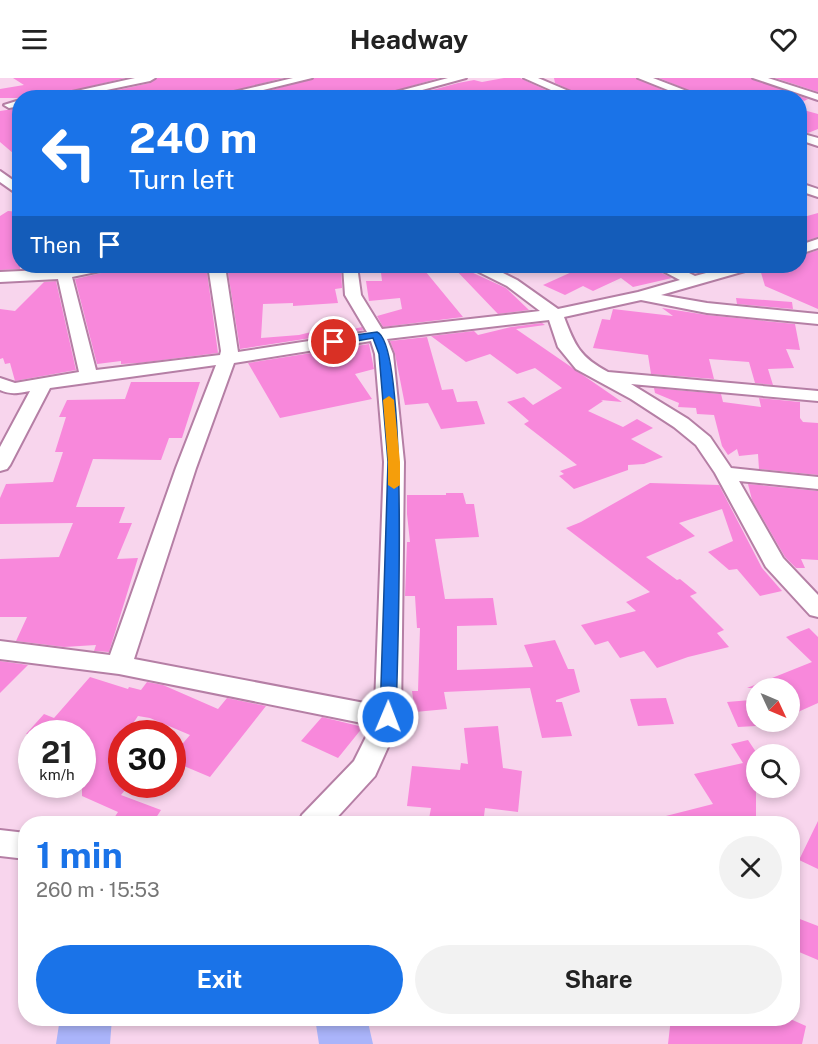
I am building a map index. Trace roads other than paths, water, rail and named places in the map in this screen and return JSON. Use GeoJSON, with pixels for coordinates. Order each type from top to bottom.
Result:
{"type":"FeatureCollection","features":[{"type":"Feature","properties":{"kind":"street"},"geometry":{"type":"LineString","coordinates":[[74,78],[92,89]]}},
{"type":"Feature","properties":{"kind":"street"},"geometry":{"type":"LineString","coordinates":[[87,90],[150,78]]}},
{"type":"Feature","properties":{"kind":"street"},"geometry":{"type":"LineString","coordinates":[[268,78],[290,90]]}},
{"type":"Feature","properties":{"kind":"street"},"geometry":{"type":"LineString","coordinates":[[251,90],[307,78]]}},
{"type":"Feature","properties":{"kind":"street"},"geometry":{"type":"LineString","coordinates":[[412,90],[462,78]]}},
{"type":"Feature","properties":{"kind":"street"},"geometry":{"type":"LineString","coordinates":[[529,78],[560,90]]}},
{"type":"Feature","properties":{"kind":"street"},"geometry":{"type":"LineString","coordinates":[[643,78],[677,90]]}},
{"type":"Feature","properties":{"kind":"street"},"geometry":{"type":"LineString","coordinates":[[758,78],[791,90],[809,84]]}},
{"type":"Feature","properties":{"kind":"street"},"geometry":{"type":"LineString","coordinates":[[0,175],[10,189]]}},
{"type":"Feature","properties":{"kind":"street"},"geometry":{"type":"LineString","coordinates":[[0,277],[69,273]]}},
{"type":"Feature","properties":{"kind":"street"},"geometry":{"type":"LineString","coordinates":[[119,665],[230,351],[217,273]]}},
{"type":"Feature","properties":{"kind":"street"},"geometry":{"type":"LineString","coordinates":[[320,816],[365,768],[388,717],[394,462],[384,354],[377,335],[353,295],[351,273]]}},
{"type":"Feature","properties":{"kind":"street"},"geometry":{"type":"LineString","coordinates":[[491,273],[512,284],[555,314],[567,347],[582,364],[688,429],[703,441],[725,473],[774,562],[813,599]]}},
{"type":"Feature","properties":{"kind":"street"},"geometry":{"type":"LineString","coordinates":[[678,273],[694,281]]}},
{"type":"Feature","properties":{"kind":"street"},"geometry":{"type":"LineString","coordinates":[[4,390],[377,335],[555,314],[640,296],[722,273]]}},
{"type":"Feature","properties":{"kind":"street"},"geometry":{"type":"LineString","coordinates":[[64,274],[89,376]]}},
{"type":"Feature","properties":{"kind":"street"},"geometry":{"type":"LineString","coordinates":[[640,296],[707,309],[818,319]]}},
{"type":"Feature","properties":{"kind":"street"},"geometry":{"type":"LineString","coordinates":[[603,376],[818,396]]}},
{"type":"Feature","properties":{"kind":"street"},"geometry":{"type":"LineString","coordinates":[[0,465],[44,383]]}},
{"type":"Feature","properties":{"kind":"street"},"geometry":{"type":"LineString","coordinates":[[725,473],[818,483]]}},
{"type":"Feature","properties":{"kind":"street"},"geometry":{"type":"LineString","coordinates":[[0,650],[119,665],[388,717]]}},
{"type":"Feature","properties":{"kind":"street"},"geometry":{"type":"LineString","coordinates":[[0,843],[18,845]]}},
{"type":"Feature","properties":{"kind":"waterway"},"geometry":{"type":"LineString","coordinates":[[83,1044],[85,1026]]}},
{"type":"Feature","properties":{"kind":"waterway"},"geometry":{"type":"LineString","coordinates":[[343,1026],[346,1044]]}}]}
